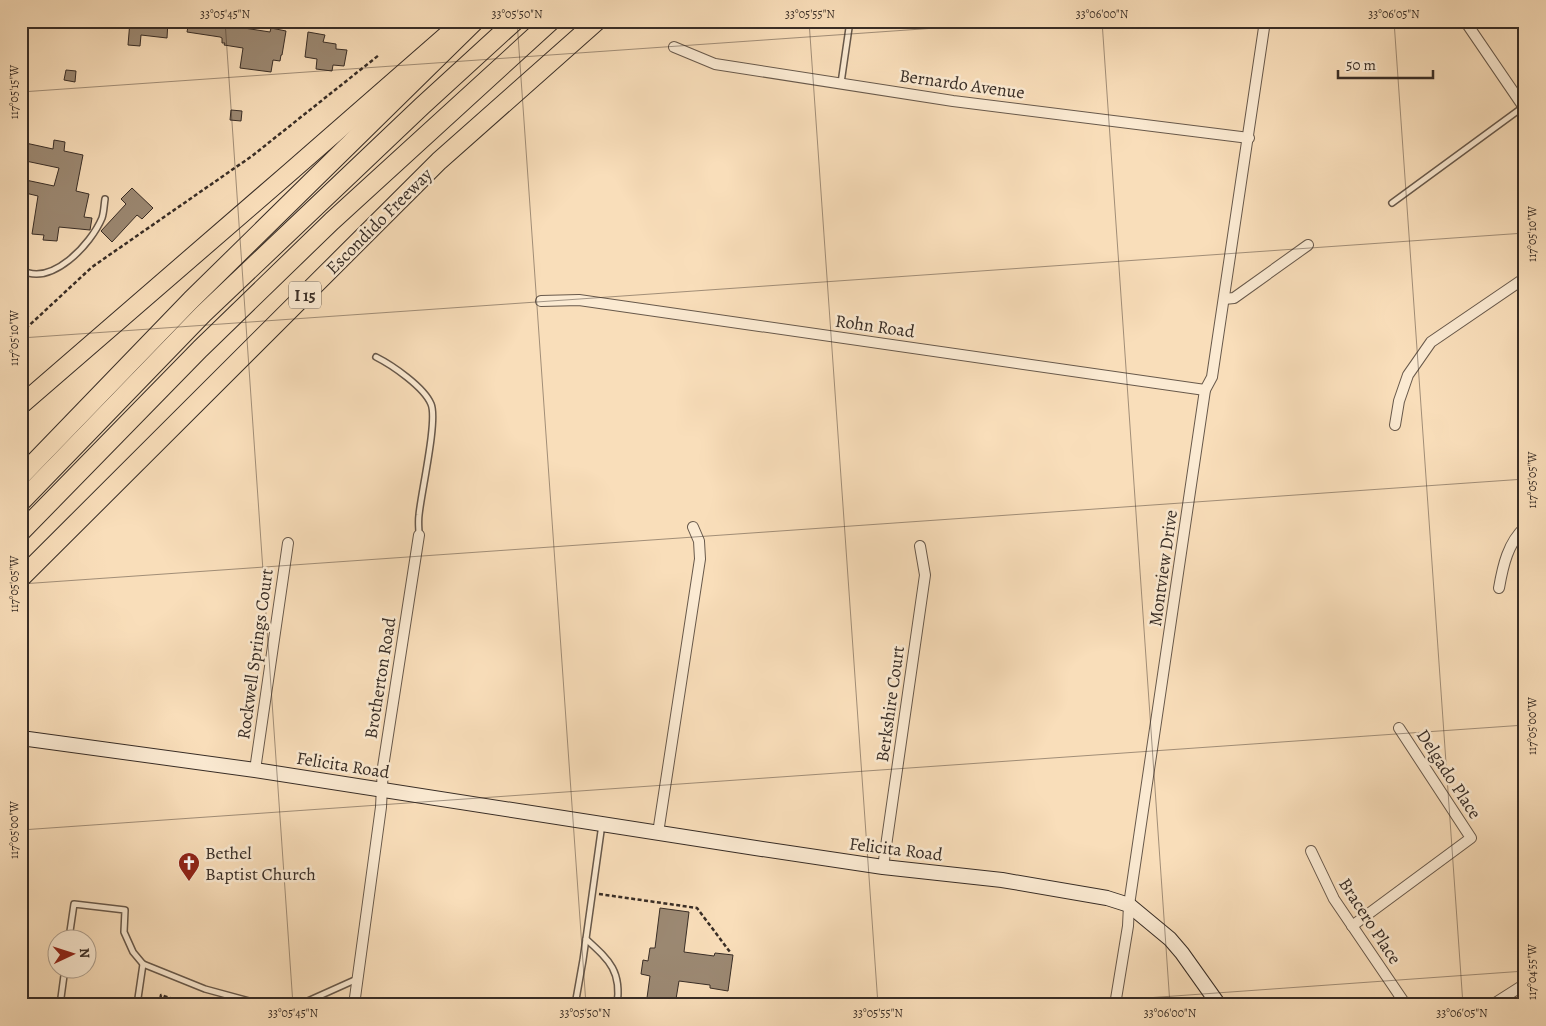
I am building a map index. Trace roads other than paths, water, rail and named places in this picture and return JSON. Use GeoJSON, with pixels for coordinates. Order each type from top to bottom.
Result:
{"type":"FeatureCollection","features":[{"type":"Feature","properties":{"kind":"highway"},"geometry":{"type":"LineString","coordinates":[[21,405],[290,173],[437,42],[465,21]]}},
{"type":"Feature","properties":{"kind":"highway"},"geometry":{"type":"LineString","coordinates":[[21,476],[191,300],[475,21]]}},
{"type":"Feature","properties":{"kind":"highway"},"geometry":{"type":"LineString","coordinates":[[21,502],[203,314],[422,106],[515,21]]}},
{"type":"Feature","properties":{"kind":"highway"},"geometry":{"type":"LineString","coordinates":[[21,532],[200,349],[325,227],[551,21]]}},
{"type":"Feature","properties":{"kind":"highway","name":"Escondido Freeway"},"geometry":{"type":"LineString","coordinates":[[21,578],[439,161],[597,21]]}},
{"type":"Feature","properties":{"kind":"main road","name":"Felicita Road"},"geometry":{"type":"LineString","coordinates":[[21,738],[254,770],[883,867],[1002,880],[1107,898],[1128,905]]}},
{"type":"Feature","properties":{"kind":"main road"},"geometry":{"type":"LineString","coordinates":[[1128,905],[1170,939],[1219,1005]]}},
{"type":"Feature","properties":{"kind":"street","name":"Montview Drive"},"geometry":{"type":"LineString","coordinates":[[1115,1005],[1128,926],[1128,905],[1205,390],[1212,377],[1265,21]]}},
{"type":"Feature","properties":{"kind":"street"},"geometry":{"type":"LineString","coordinates":[[1467,22],[1524,108]]}},
{"type":"Feature","properties":{"kind":"street","name":"Bernardo Avenue"},"geometry":{"type":"LineString","coordinates":[[674,47],[715,64],[953,101],[1249,138]]}},
{"type":"Feature","properties":{"kind":"street"},"geometry":{"type":"LineString","coordinates":[[1224,299],[1234,298],[1308,245]]}},
{"type":"Feature","properties":{"kind":"street"},"geometry":{"type":"LineString","coordinates":[[1395,425],[1398,401],[1408,375],[1431,342],[1525,278]]}},
{"type":"Feature","properties":{"kind":"street","name":"Rohn Road"},"geometry":{"type":"LineString","coordinates":[[541,301],[579,300],[1205,390]]}},
{"type":"Feature","properties":{"kind":"street"},"geometry":{"type":"LineString","coordinates":[[658,833],[700,559],[699,541],[693,527]]}},
{"type":"Feature","properties":{"kind":"street"},"geometry":{"type":"LineString","coordinates":[[1499,588],[1503,563],[1516,535],[1525,527]]}},
{"type":"Feature","properties":{"kind":"street","name":"Brotherton Road"},"geometry":{"type":"LineString","coordinates":[[354,1005],[381,807],[383,767],[418,535]]}},
{"type":"Feature","properties":{"kind":"street","name":"Rockwell Springs Court"},"geometry":{"type":"LineString","coordinates":[[254,770],[288,543]]}},
{"type":"Feature","properties":{"kind":"street","name":"Berkshire Court"},"geometry":{"type":"LineString","coordinates":[[883,867],[925,575],[920,546]]}},
{"type":"Feature","properties":{"kind":"street","name":"Delgado Place"},"geometry":{"type":"LineString","coordinates":[[1352,926],[1471,838],[1400,728]]}},
{"type":"Feature","properties":{"kind":"street","name":"Bracero Place"},"geometry":{"type":"LineString","coordinates":[[1311,851],[1334,899],[1406,1005]]}},
{"type":"Feature","properties":{"kind":"street"},"geometry":{"type":"LineString","coordinates":[[1492,1005],[1525,984]]}},
{"type":"Feature","properties":{"kind":"lane"},"geometry":{"type":"LineString","coordinates":[[841,83],[850,21]]}},
{"type":"Feature","properties":{"kind":"lane"},"geometry":{"type":"LineString","coordinates":[[1392,203],[1524,108]]}},
{"type":"Feature","properties":{"kind":"lane"},"geometry":{"type":"LineString","coordinates":[[21,270],[32,274],[45,272],[58,268],[70,261],[95,232],[102,217],[105,199]]}},
{"type":"Feature","properties":{"kind":"lane"},"geometry":{"type":"LineString","coordinates":[[376,357],[388,363],[408,378],[427,397],[432,407],[432,426],[418,535]]}},
{"type":"Feature","properties":{"kind":"lane"},"geometry":{"type":"LineString","coordinates":[[575,1005],[578,996],[602,824]]}},
{"type":"Feature","properties":{"kind":"lane"},"geometry":{"type":"LineString","coordinates":[[70,928],[74,904],[125,910],[124,932],[133,952],[143,964],[205,989],[264,1005]]}},
{"type":"Feature","properties":{"kind":"lane"},"geometry":{"type":"LineString","coordinates":[[586,939],[613,967],[617,977],[617,1005]]}},
{"type":"Feature","properties":{"kind":"lane"},"geometry":{"type":"LineString","coordinates":[[137,1005],[143,964]]}},
{"type":"Feature","properties":{"kind":"lane"},"geometry":{"type":"LineString","coordinates":[[60,1005],[64,978]]}},
{"type":"Feature","properties":{"kind":"lane"},"geometry":{"type":"LineString","coordinates":[[299,1005],[357,978]]}},
{"type":"Feature","properties":{"kind":"place","name":"Bethel Baptist Church"},"geometry":{"type":"Point","coordinates":[189,882]}}]}
